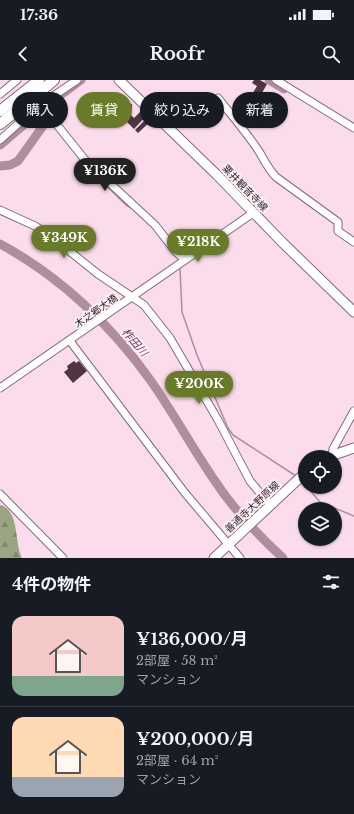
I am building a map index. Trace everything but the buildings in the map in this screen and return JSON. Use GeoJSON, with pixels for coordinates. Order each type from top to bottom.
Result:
{"type":"FeatureCollection","features":[{"type":"Feature","properties":{"kind":"highway"},"geometry":{"type":"LineString","coordinates":[[0,111],[39,80]]}},
{"type":"Feature","properties":{"kind":"highway"},"geometry":{"type":"LineString","coordinates":[[0,124],[54,80]]}},
{"type":"Feature","properties":{"kind":"main road","name":"粟井観音寺線"},"geometry":{"type":"LineString","coordinates":[[118,80],[217,175],[253,213],[354,312]]}},
{"type":"Feature","properties":{"kind":"main road"},"geometry":{"type":"LineString","coordinates":[[342,452],[354,448]]}},
{"type":"Feature","properties":{"kind":"main road","name":"善通寺大野原線"},"geometry":{"type":"LineString","coordinates":[[215,558],[298,479]]}},
{"type":"Feature","properties":{"kind":"street"},"geometry":{"type":"LineString","coordinates":[[0,94],[17,80]]}},
{"type":"Feature","properties":{"kind":"street"},"geometry":{"type":"LineString","coordinates":[[59,92],[76,80]]}},
{"type":"Feature","properties":{"kind":"street"},"geometry":{"type":"LineString","coordinates":[[276,80],[354,128]]}},
{"type":"Feature","properties":{"kind":"street"},"geometry":{"type":"LineString","coordinates":[[224,106],[260,154],[267,168],[276,177],[338,222],[338,231],[354,242]]}},
{"type":"Feature","properties":{"kind":"street"},"geometry":{"type":"LineString","coordinates":[[0,140],[13,128]]}},
{"type":"Feature","properties":{"kind":"street"},"geometry":{"type":"LineString","coordinates":[[59,128],[86,161],[155,224],[168,242],[186,260]]}},
{"type":"Feature","properties":{"kind":"street"},"geometry":{"type":"LineString","coordinates":[[0,210],[35,226],[52,237],[98,274],[144,305],[170,338],[218,420],[250,481],[270,505]]}},
{"type":"Feature","properties":{"kind":"street","name":"木之郷大橋"},"geometry":{"type":"LineString","coordinates":[[0,388],[253,213]]}},
{"type":"Feature","properties":{"kind":"street"},"geometry":{"type":"LineString","coordinates":[[70,340],[185,492],[239,558]]}},
{"type":"Feature","properties":{"kind":"street"},"geometry":{"type":"LineString","coordinates":[[333,450],[354,411]]}},
{"type":"Feature","properties":{"kind":"street"},"geometry":{"type":"LineString","coordinates":[[0,494],[62,558]]}},
{"type":"Feature","properties":{"kind":"street"},"geometry":{"type":"LineString","coordinates":[[211,558],[216,552],[228,545]]}},
{"type":"Feature","properties":{"kind":"street"},"geometry":{"type":"LineString","coordinates":[[215,558],[227,551],[239,558]]}},
{"type":"Feature","properties":{"kind":"green space"},"geometry":{"type":"Polygon","coordinates":[[[0,505],[11,513],[14,520],[22,558],[0,558],[0,505]]]}},
{"type":"Feature","properties":{"kind":"waterway"},"geometry":{"type":"LineString","coordinates":[[65,92],[81,80]]}},
{"type":"Feature","properties":{"kind":"waterway"},"geometry":{"type":"LineString","coordinates":[[269,80],[284,89]]}},
{"type":"Feature","properties":{"kind":"waterway"},"geometry":{"type":"LineString","coordinates":[[0,145],[20,128]]}},
{"type":"Feature","properties":{"kind":"waterway"},"geometry":{"type":"LineString","coordinates":[[0,166],[10,165],[18,161],[42,128]]}},
{"type":"Feature","properties":{"kind":"waterway"},"geometry":{"type":"LineString","coordinates":[[56,128],[80,159]]}},
{"type":"Feature","properties":{"kind":"waterway"},"geometry":{"type":"LineString","coordinates":[[86,166],[126,205],[133,209]]}},
{"type":"Feature","properties":{"kind":"waterway","name":"柞田川"},"geometry":{"type":"LineString","coordinates":[[0,244],[43,271],[64,287],[102,322],[136,361],[151,381],[222,492],[238,512],[283,558]]}},
{"type":"Feature","properties":{"kind":"waterway"},"geometry":{"type":"LineString","coordinates":[[180,269],[182,312],[197,355],[228,428],[233,435],[296,476]]}},
{"type":"Feature","properties":{"kind":"waterway"},"geometry":{"type":"LineString","coordinates":[[313,494],[320,502],[354,516]]}}]}
